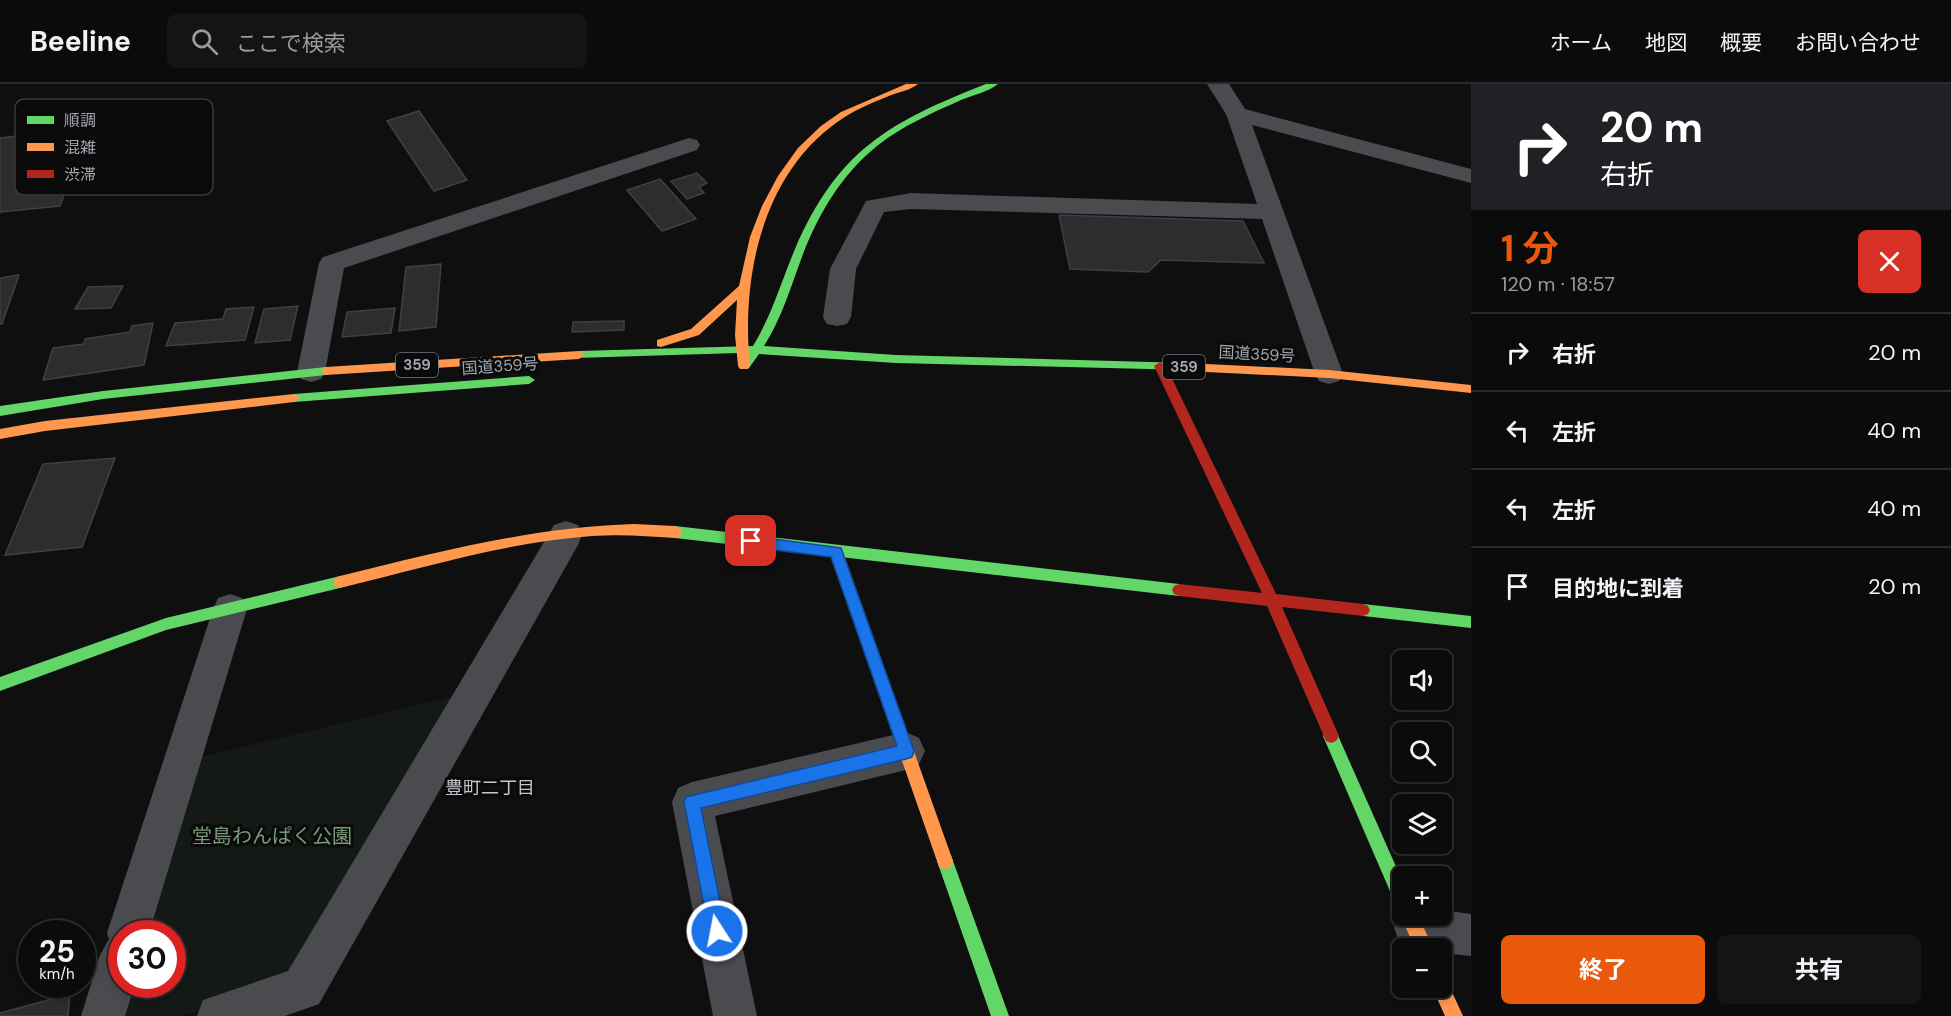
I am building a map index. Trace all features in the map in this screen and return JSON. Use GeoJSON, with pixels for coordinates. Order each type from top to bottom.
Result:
{"type":"FeatureCollection","features":[{"type":"Feature","properties":{"kind":"main road"},"geometry":{"type":"LineString","coordinates":[[738,367],[742,289],[749,257],[774,195],[788,168],[823,129],[846,113],[871,100],[914,84]]}},
{"type":"Feature","properties":{"kind":"main road"},"geometry":{"type":"LineString","coordinates":[[738,367],[759,350],[782,320],[810,222],[842,171],[866,148],[894,127],[926,110],[994,84]]}},
{"type":"Feature","properties":{"kind":"main road"},"geometry":{"type":"LineString","coordinates":[[612,353],[668,342],[695,332],[742,289]]}},
{"type":"Feature","properties":{"kind":"main road"},"geometry":{"type":"LineString","coordinates":[[803,339],[836,355]]}},
{"type":"Feature","properties":{"kind":"main road","name":"国道359号"},"geometry":{"type":"LineString","coordinates":[[0,411],[103,395],[311,372],[612,353],[739,349],[896,359],[1160,366],[1329,374],[1471,389]]}},
{"type":"Feature","properties":{"kind":"main road","name":"国道359号"},"geometry":{"type":"LineString","coordinates":[[738,367],[896,359]]}},
{"type":"Feature","properties":{"kind":"main road"},"geometry":{"type":"LineString","coordinates":[[1160,366],[1272,600],[1392,875]]}},
{"type":"Feature","properties":{"kind":"main road","name":"国道359号"},"geometry":{"type":"LineString","coordinates":[[0,434],[45,426],[306,397],[545,379]]}},
{"type":"Feature","properties":{"kind":"main road"},"geometry":{"type":"LineString","coordinates":[[0,684],[166,624],[506,543],[645,528],[836,552],[1471,622]]}},
{"type":"Feature","properties":{"kind":"main road"},"geometry":{"type":"LineString","coordinates":[[836,552],[1000,1016]]}},
{"type":"Feature","properties":{"kind":"main road"},"geometry":{"type":"LineString","coordinates":[[1446,998],[1454,1016]]}},
{"type":"Feature","properties":{"kind":"street"},"geometry":{"type":"LineString","coordinates":[[1218,84],[1237,114],[1329,374]]}},
{"type":"Feature","properties":{"kind":"street"},"geometry":{"type":"LineString","coordinates":[[1237,114],[1471,176]]}},
{"type":"Feature","properties":{"kind":"street"},"geometry":{"type":"LineString","coordinates":[[311,372],[333,263],[688,145]]}},
{"type":"Feature","properties":{"kind":"street"},"geometry":{"type":"LineString","coordinates":[[837,317],[843,269],[875,206],[911,201],[1271,212]]}},
{"type":"Feature","properties":{"kind":"street"},"geometry":{"type":"LineString","coordinates":[[219,1016],[303,988],[566,535]]}},
{"type":"Feature","properties":{"kind":"street"},"geometry":{"type":"LineString","coordinates":[[133,920],[230,609]]}},
{"type":"Feature","properties":{"kind":"street"},"geometry":{"type":"LineString","coordinates":[[735,1016],[692,802],[906,751]]}},
{"type":"Feature","properties":{"kind":"street"},"geometry":{"type":"LineString","coordinates":[[1428,926],[1471,935]]}},
{"type":"Feature","properties":{"kind":"street"},"geometry":{"type":"LineString","coordinates":[[103,1016],[109,998]]}},
{"type":"Feature","properties":{"kind":"green space","name":"堂島わんぱく公園"},"geometry":{"type":"Polygon","coordinates":[[[454,696],[299,979],[183,1016],[118,1016],[124,998],[186,998],[186,920],[149,920],[201,757],[454,696]]]}},
{"type":"Feature","properties":{"kind":"building"},"geometry":{"type":"Polygon","coordinates":[[[419,111],[467,180],[434,191],[387,121],[419,111]]]}},
{"type":"Feature","properties":{"kind":"building"},"geometry":{"type":"Polygon","coordinates":[[[15,136],[15,195],[64,195],[60,206],[0,212],[0,138],[15,136]]]}},
{"type":"Feature","properties":{"kind":"building"},"geometry":{"type":"Polygon","coordinates":[[[697,173],[707,183],[699,187],[704,193],[687,199],[671,181],[697,173]]]}},
{"type":"Feature","properties":{"kind":"building"},"geometry":{"type":"Polygon","coordinates":[[[660,179],[696,219],[662,231],[627,190],[660,179]]]}},
{"type":"Feature","properties":{"kind":"building"},"geometry":{"type":"Polygon","coordinates":[[[1059,215],[1243,221],[1264,263],[1161,260],[1148,272],[1070,269],[1059,215]]]}},
{"type":"Feature","properties":{"kind":"building"},"geometry":{"type":"Polygon","coordinates":[[[441,264],[436,327],[399,331],[406,267],[441,264]]]}},
{"type":"Feature","properties":{"kind":"building"},"geometry":{"type":"Polygon","coordinates":[[[19,275],[2,324],[0,324],[0,278],[19,275]]]}},
{"type":"Feature","properties":{"kind":"building"},"geometry":{"type":"Polygon","coordinates":[[[123,286],[111,308],[75,309],[88,287],[123,286]]]}},
{"type":"Feature","properties":{"kind":"building"},"geometry":{"type":"Polygon","coordinates":[[[298,306],[290,340],[255,343],[264,309],[298,306]]]}},
{"type":"Feature","properties":{"kind":"building"},"geometry":{"type":"Polygon","coordinates":[[[254,307],[245,340],[166,346],[175,323],[223,319],[226,309],[254,307]]]}},
{"type":"Feature","properties":{"kind":"building"},"geometry":{"type":"Polygon","coordinates":[[[395,308],[391,333],[342,337],[347,312],[395,308]]]}},
{"type":"Feature","properties":{"kind":"building"},"geometry":{"type":"Polygon","coordinates":[[[624,321],[624,330],[572,332],[573,322],[624,321]]]}},
{"type":"Feature","properties":{"kind":"building"},"geometry":{"type":"Polygon","coordinates":[[[153,323],[144,365],[43,380],[53,348],[84,344],[85,339],[130,332],[132,326],[153,323]]]}},
{"type":"Feature","properties":{"kind":"building"},"geometry":{"type":"Polygon","coordinates":[[[115,458],[82,547],[5,555],[43,464],[115,458]]]}},
{"type":"Feature","properties":{"kind":"building"},"geometry":{"type":"Polygon","coordinates":[[[55,998],[70,998],[68,1016],[0,1016],[0,1013],[55,998]]]}},
{"type":"Feature","properties":{"kind":"traffic: fast"},"geometry":{"type":"LineString","coordinates":[[745,365],[770,325],[813,219],[831,189],[851,165],[874,144],[928,111],[994,84]]}},
{"type":"Feature","properties":{"kind":"traffic: fast"},"geometry":{"type":"LineString","coordinates":[[579,355],[739,349],[896,359],[1186,367]]}},
{"type":"Feature","properties":{"kind":"traffic: fast"},"geometry":{"type":"LineString","coordinates":[[0,411],[103,395],[326,371]]}},
{"type":"Feature","properties":{"kind":"traffic: fast"},"geometry":{"type":"LineString","coordinates":[[294,398],[529,380]]}},
{"type":"Feature","properties":{"kind":"traffic: fast"},"geometry":{"type":"LineString","coordinates":[[675,532],[1179,590]]}},
{"type":"Feature","properties":{"kind":"traffic: fast"},"geometry":{"type":"LineString","coordinates":[[0,684],[166,624],[340,582]]}},
{"type":"Feature","properties":{"kind":"traffic: fast"},"geometry":{"type":"LineString","coordinates":[[1363,610],[1471,622]]}},
{"type":"Feature","properties":{"kind":"traffic: fast"},"geometry":{"type":"LineString","coordinates":[[1331,736],[1392,876]]}},
{"type":"Feature","properties":{"kind":"traffic: fast"},"geometry":{"type":"LineString","coordinates":[[945,861],[1000,1016]]}},
{"type":"Feature","properties":{"kind":"traffic: slow"},"geometry":{"type":"LineString","coordinates":[[744,366],[741,335],[742,303],[747,270],[755,237],[767,206],[783,176],[802,150],[824,128],[867,102],[914,84]]}},
{"type":"Feature","properties":{"kind":"traffic: slow"},"geometry":{"type":"LineString","coordinates":[[661,343],[695,332],[742,289]]}},
{"type":"Feature","properties":{"kind":"traffic: slow"},"geometry":{"type":"LineString","coordinates":[[326,371],[579,355]]}},
{"type":"Feature","properties":{"kind":"traffic: slow"},"geometry":{"type":"LineString","coordinates":[[1186,367],[1329,374],[1471,389]]}},
{"type":"Feature","properties":{"kind":"traffic: slow"},"geometry":{"type":"LineString","coordinates":[[0,434],[45,426],[294,398]]}},
{"type":"Feature","properties":{"kind":"traffic: slow"},"geometry":{"type":"LineString","coordinates":[[340,582],[507,542],[549,535],[592,530],[634,529],[675,532]]}},
{"type":"Feature","properties":{"kind":"traffic: slow"},"geometry":{"type":"LineString","coordinates":[[836,552],[945,861]]}},
{"type":"Feature","properties":{"kind":"traffic: slow"},"geometry":{"type":"LineString","coordinates":[[1414,926],[1419,938]]}},
{"type":"Feature","properties":{"kind":"traffic: slow"},"geometry":{"type":"LineString","coordinates":[[1446,998],[1454,1016]]}},
{"type":"Feature","properties":{"kind":"traffic: jam"},"geometry":{"type":"LineString","coordinates":[[1160,366],[1272,600],[1331,736]]}},
{"type":"Feature","properties":{"kind":"traffic: jam"},"geometry":{"type":"LineString","coordinates":[[1179,590],[1363,610]]}},
{"type":"Feature","properties":{"kind":"district","name":"豊町二丁目"},"geometry":{"type":"Point","coordinates":[490,788]}},
{"type":"Feature","properties":{"kind":"route"},"geometry":{"type":"LineString","coordinates":[[717,931],[692,802],[906,751],[836,552],[751,541]]}}]}
